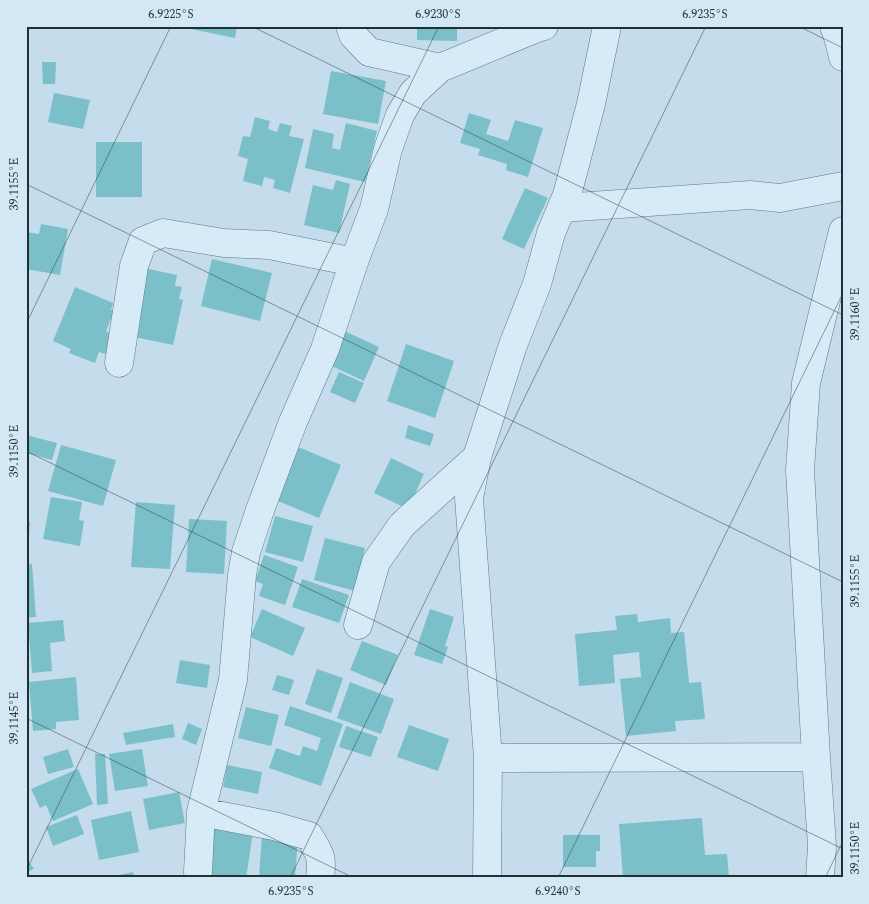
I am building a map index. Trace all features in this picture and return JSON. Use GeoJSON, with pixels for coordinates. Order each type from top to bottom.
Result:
{"type":"FeatureCollection","features":[{"type":"Feature","properties":{"kind":"street"},"geometry":{"type":"LineString","coordinates":[[350,26],[353,35],[369,52],[440,68]]}},
{"type":"Feature","properties":{"kind":"street"},"geometry":{"type":"LineString","coordinates":[[198,872],[201,812],[233,680],[242,575],[246,552],[293,422],[325,348],[374,208],[388,149],[400,115],[413,93],[440,68],[544,26]]}},
{"type":"Feature","properties":{"kind":"street"},"geometry":{"type":"LineString","coordinates":[[487,878],[488,758],[468,498],[477,456],[513,345],[536,284],[551,233],[570,187],[591,104],[607,26]]}},
{"type":"Feature","properties":{"kind":"street"},"geometry":{"type":"LineString","coordinates":[[834,26],[843,57]]}},
{"type":"Feature","properties":{"kind":"street"},"geometry":{"type":"LineString","coordinates":[[562,208],[750,195],[780,198],[843,186]]}},
{"type":"Feature","properties":{"kind":"street"},"geometry":{"type":"LineString","coordinates":[[820,878],[822,846],[800,470],[806,383],[843,230]]}},
{"type":"Feature","properties":{"kind":"street"},"geometry":{"type":"LineString","coordinates":[[119,363],[134,266],[143,241],[163,234],[224,243],[269,245],[354,262]]}},
{"type":"Feature","properties":{"kind":"street"},"geometry":{"type":"LineString","coordinates":[[358,625],[376,562],[402,525],[477,456]]}},
{"type":"Feature","properties":{"kind":"street"},"geometry":{"type":"LineString","coordinates":[[488,758],[816,758]]}},
{"type":"Feature","properties":{"kind":"street"},"geometry":{"type":"LineString","coordinates":[[201,812],[274,826],[309,836],[320,854],[322,865],[320,878]]}},
{"type":"Feature","properties":{"kind":"building"},"geometry":{"type":"Polygon","coordinates":[[[186,26],[237,26],[235,38],[186,28],[186,26]]]}},
{"type":"Feature","properties":{"kind":"building"},"geometry":{"type":"Polygon","coordinates":[[[417,26],[457,26],[457,41],[417,40],[417,26]]]}},
{"type":"Feature","properties":{"kind":"building"},"geometry":{"type":"Polygon","coordinates":[[[42,62],[56,62],[55,84],[43,84],[42,62]]]}},
{"type":"Feature","properties":{"kind":"building"},"geometry":{"type":"Polygon","coordinates":[[[331,71],[386,81],[378,124],[323,114],[331,71]]]}},
{"type":"Feature","properties":{"kind":"building"},"geometry":{"type":"Polygon","coordinates":[[[54,93],[90,100],[83,129],[48,122],[54,93]]]}},
{"type":"Feature","properties":{"kind":"building"},"geometry":{"type":"Polygon","coordinates":[[[469,113],[491,120],[486,134],[508,141],[515,120],[543,128],[528,177],[506,170],[507,164],[478,155],[480,149],[460,143],[469,113]]]}},
{"type":"Feature","properties":{"kind":"building"},"geometry":{"type":"Polygon","coordinates":[[[255,117],[270,121],[268,129],[277,132],[280,123],[292,126],[289,136],[304,139],[290,193],[273,188],[275,180],[264,177],[262,186],[243,181],[248,159],[238,156],[243,136],[250,137],[255,117]]]}},
{"type":"Feature","properties":{"kind":"building"},"geometry":{"type":"Polygon","coordinates":[[[346,123],[377,131],[365,182],[305,168],[313,129],[334,134],[332,148],[340,150],[346,123]]]}},
{"type":"Feature","properties":{"kind":"building"},"geometry":{"type":"Polygon","coordinates":[[[96,142],[142,142],[142,197],[96,197],[96,142]]]}},
{"type":"Feature","properties":{"kind":"building"},"geometry":{"type":"Polygon","coordinates":[[[336,180],[350,184],[339,233],[304,225],[313,185],[333,190],[336,180]]]}},
{"type":"Feature","properties":{"kind":"building"},"geometry":{"type":"Polygon","coordinates":[[[525,188],[548,198],[524,249],[502,239],[525,188]]]}},
{"type":"Feature","properties":{"kind":"building"},"geometry":{"type":"Polygon","coordinates":[[[41,224],[68,229],[60,275],[26,269],[26,232],[39,234],[41,224]]]}},
{"type":"Feature","properties":{"kind":"building"},"geometry":{"type":"Polygon","coordinates":[[[212,259],[272,273],[260,321],[201,306],[212,259]]]}},
{"type":"Feature","properties":{"kind":"building"},"geometry":{"type":"Polygon","coordinates":[[[139,267],[177,275],[175,286],[182,287],[179,299],[183,300],[173,345],[125,335],[139,267]]]}},
{"type":"Feature","properties":{"kind":"building"},"geometry":{"type":"Polygon","coordinates":[[[75,287],[113,303],[111,310],[114,311],[106,331],[114,335],[106,354],[99,352],[95,363],[69,353],[71,349],[53,341],[75,287]]]}},
{"type":"Feature","properties":{"kind":"building"},"geometry":{"type":"Polygon","coordinates":[[[338,328],[379,347],[364,381],[323,362],[338,328]]]}},
{"type":"Feature","properties":{"kind":"building"},"geometry":{"type":"Polygon","coordinates":[[[406,344],[454,361],[435,418],[387,401],[406,344]]]}},
{"type":"Feature","properties":{"kind":"building"},"geometry":{"type":"Polygon","coordinates":[[[339,372],[364,383],[355,403],[330,392],[339,372]]]}},
{"type":"Feature","properties":{"kind":"building"},"geometry":{"type":"Polygon","coordinates":[[[408,425],[434,434],[430,446],[405,438],[408,425]]]}},
{"type":"Feature","properties":{"kind":"building"},"geometry":{"type":"Polygon","coordinates":[[[26,435],[57,443],[52,460],[26,453],[26,435]]]}},
{"type":"Feature","properties":{"kind":"building"},"geometry":{"type":"Polygon","coordinates":[[[61,445],[116,460],[103,506],[48,491],[61,445]]]}},
{"type":"Feature","properties":{"kind":"building"},"geometry":{"type":"Polygon","coordinates":[[[296,446],[341,465],[319,518],[273,499],[296,446]]]}},
{"type":"Feature","properties":{"kind":"building"},"geometry":{"type":"Polygon","coordinates":[[[391,458],[424,474],[408,509],[374,493],[391,458]]]}},
{"type":"Feature","properties":{"kind":"building"},"geometry":{"type":"Polygon","coordinates":[[[51,497],[82,502],[79,520],[84,521],[80,546],[43,539],[51,497]]]}},
{"type":"Feature","properties":{"kind":"building"},"geometry":{"type":"Polygon","coordinates":[[[136,502],[175,505],[170,569],[131,567],[136,502]]]}},
{"type":"Feature","properties":{"kind":"building"},"geometry":{"type":"Polygon","coordinates":[[[275,516],[313,526],[303,562],[265,552],[275,516]]]}},
{"type":"Feature","properties":{"kind":"building"},"geometry":{"type":"Polygon","coordinates":[[[189,519],[227,521],[224,574],[186,572],[189,519]]]}},
{"type":"Feature","properties":{"kind":"building"},"geometry":{"type":"Polygon","coordinates":[[[26,522],[30,522],[28,548],[26,548],[26,522]]]}},
{"type":"Feature","properties":{"kind":"building"},"geometry":{"type":"Polygon","coordinates":[[[325,538],[365,548],[355,591],[314,580],[325,538]]]}},
{"type":"Feature","properties":{"kind":"building"},"geometry":{"type":"Polygon","coordinates":[[[264,555],[298,567],[285,605],[259,596],[263,584],[255,581],[264,555]]]}},
{"type":"Feature","properties":{"kind":"building"},"geometry":{"type":"Polygon","coordinates":[[[32,564],[36,617],[26,618],[26,565],[32,564]]]}},
{"type":"Feature","properties":{"kind":"building"},"geometry":{"type":"Polygon","coordinates":[[[302,579],[349,595],[339,623],[292,607],[302,579]]]}},
{"type":"Feature","properties":{"kind":"building"},"geometry":{"type":"Polygon","coordinates":[[[262,609],[305,628],[293,656],[250,637],[262,609]]]}},
{"type":"Feature","properties":{"kind":"building"},"geometry":{"type":"Polygon","coordinates":[[[430,609],[454,617],[445,646],[448,647],[442,664],[414,655],[430,609]]]}},
{"type":"Feature","properties":{"kind":"building"},"geometry":{"type":"Polygon","coordinates":[[[637,614],[638,622],[670,618],[671,633],[684,632],[689,683],[701,682],[705,719],[675,721],[676,731],[626,736],[620,679],[641,677],[639,652],[613,655],[615,683],[579,686],[575,634],[617,630],[615,616],[637,614]]]}},
{"type":"Feature","properties":{"kind":"building"},"geometry":{"type":"Polygon","coordinates":[[[63,620],[65,641],[50,643],[52,671],[32,673],[28,623],[63,620]]]}},
{"type":"Feature","properties":{"kind":"building"},"geometry":{"type":"Polygon","coordinates":[[[362,641],[398,655],[386,685],[350,670],[362,641]]]}},
{"type":"Feature","properties":{"kind":"building"},"geometry":{"type":"Polygon","coordinates":[[[180,660],[210,665],[207,688],[176,683],[180,660]]]}},
{"type":"Feature","properties":{"kind":"building"},"geometry":{"type":"Polygon","coordinates":[[[317,669],[343,678],[331,713],[305,704],[317,669]]]}},
{"type":"Feature","properties":{"kind":"building"},"geometry":{"type":"Polygon","coordinates":[[[277,675],[294,680],[289,695],[272,690],[277,675]]]}},
{"type":"Feature","properties":{"kind":"building"},"geometry":{"type":"Polygon","coordinates":[[[76,677],[79,720],[56,722],[56,729],[33,731],[29,682],[76,677]]]}},
{"type":"Feature","properties":{"kind":"building"},"geometry":{"type":"Polygon","coordinates":[[[350,682],[394,699],[381,734],[337,718],[350,682]]]}},
{"type":"Feature","properties":{"kind":"building"},"geometry":{"type":"Polygon","coordinates":[[[290,706],[343,724],[321,786],[269,768],[276,748],[300,756],[303,746],[317,751],[321,738],[284,725],[290,706]]]}},
{"type":"Feature","properties":{"kind":"building"},"geometry":{"type":"Polygon","coordinates":[[[246,707],[279,715],[271,746],[238,738],[246,707]]]}},
{"type":"Feature","properties":{"kind":"building"},"geometry":{"type":"Polygon","coordinates":[[[188,723],[202,729],[196,745],[182,739],[188,723]]]}},
{"type":"Feature","properties":{"kind":"building"},"geometry":{"type":"Polygon","coordinates":[[[173,724],[175,737],[126,745],[123,733],[173,724]]]}},
{"type":"Feature","properties":{"kind":"building"},"geometry":{"type":"Polygon","coordinates":[[[409,725],[449,739],[438,771],[397,757],[409,725]]]}},
{"type":"Feature","properties":{"kind":"building"},"geometry":{"type":"Polygon","coordinates":[[[346,726],[378,737],[371,757],[339,747],[346,726]]]}},
{"type":"Feature","properties":{"kind":"building"},"geometry":{"type":"Polygon","coordinates":[[[68,749],[74,767],[48,774],[43,757],[68,749]]]}},
{"type":"Feature","properties":{"kind":"building"},"geometry":{"type":"Polygon","coordinates":[[[142,749],[148,786],[115,791],[109,754],[142,749]]]}},
{"type":"Feature","properties":{"kind":"building"},"geometry":{"type":"Polygon","coordinates":[[[95,754],[105,754],[108,804],[97,805],[95,754]]]}},
{"type":"Feature","properties":{"kind":"building"},"geometry":{"type":"Polygon","coordinates":[[[227,765],[262,772],[258,794],[223,787],[227,765]]]}},
{"type":"Feature","properties":{"kind":"building"},"geometry":{"type":"Polygon","coordinates":[[[78,769],[93,804],[53,821],[46,805],[40,808],[31,789],[78,769]]]}},
{"type":"Feature","properties":{"kind":"building"},"geometry":{"type":"Polygon","coordinates":[[[179,792],[185,823],[149,830],[143,799],[179,792]]]}},
{"type":"Feature","properties":{"kind":"building"},"geometry":{"type":"Polygon","coordinates":[[[131,811],[139,852],[99,860],[91,820],[131,811]]]}},
{"type":"Feature","properties":{"kind":"building"},"geometry":{"type":"Polygon","coordinates":[[[77,815],[84,834],[53,846],[46,827],[77,815]]]}},
{"type":"Feature","properties":{"kind":"building"},"geometry":{"type":"Polygon","coordinates":[[[702,818],[705,855],[727,854],[729,878],[623,878],[619,824],[702,818]]]}},
{"type":"Feature","properties":{"kind":"building"},"geometry":{"type":"Polygon","coordinates":[[[211,825],[253,832],[246,878],[209,876],[211,825]]]}},
{"type":"Feature","properties":{"kind":"building"},"geometry":{"type":"Polygon","coordinates":[[[262,835],[298,837],[295,878],[259,878],[262,835]]]}},
{"type":"Feature","properties":{"kind":"building"},"geometry":{"type":"Polygon","coordinates":[[[563,835],[600,835],[600,851],[596,851],[596,867],[563,867],[563,835]]]}},
{"type":"Feature","properties":{"kind":"building"},"geometry":{"type":"Polygon","coordinates":[[[26,859],[34,868],[26,874],[26,859]]]}},
{"type":"Feature","properties":{"kind":"building"},"geometry":{"type":"Polygon","coordinates":[[[133,872],[134,878],[110,878],[110,877],[133,872]]]}}]}
